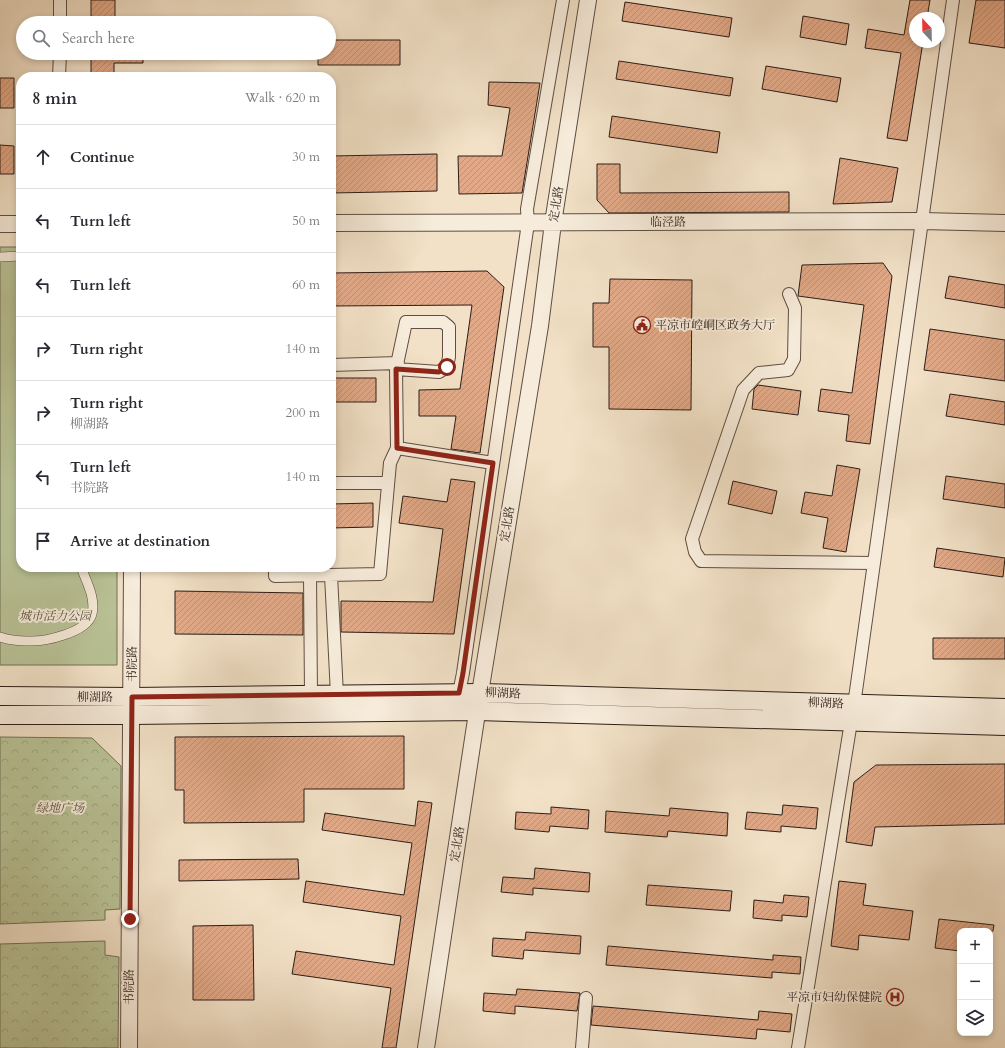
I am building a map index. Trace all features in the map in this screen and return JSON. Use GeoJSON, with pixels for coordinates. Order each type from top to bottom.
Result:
{"type":"FeatureCollection","features":[{"type":"Feature","properties":{"kind":"main road","name":"柳湖路"},"geometry":{"type":"LineString","coordinates":[[0,696],[132,697],[480,693],[1005,708]]}},
{"type":"Feature","properties":{"kind":"main road","name":"柳湖路"},"geometry":{"type":"LineString","coordinates":[[0,715],[132,716],[477,711],[1005,726]]}},
{"type":"Feature","properties":{"kind":"street"},"geometry":{"type":"LineString","coordinates":[[60,0],[60,16]]}},
{"type":"Feature","properties":{"kind":"street"},"geometry":{"type":"LineString","coordinates":[[459,693],[528,223],[529,201],[562,0]]}},
{"type":"Feature","properties":{"kind":"street","name":"定北路"},"geometry":{"type":"LineString","coordinates":[[426,1048],[477,711],[540,326],[553,223],[588,0]]}},
{"type":"Feature","properties":{"kind":"street"},"geometry":{"type":"LineString","coordinates":[[798,1048],[854,704],[953,0]]}},
{"type":"Feature","properties":{"kind":"street"},"geometry":{"type":"LineString","coordinates":[[60,60],[60,72]]}},
{"type":"Feature","properties":{"kind":"street","name":"临泾路"},"geometry":{"type":"LineString","coordinates":[[336,223],[922,221],[1005,223]]}},
{"type":"Feature","properties":{"kind":"street"},"geometry":{"type":"LineString","coordinates":[[0,224],[16,224]]}},
{"type":"Feature","properties":{"kind":"street"},"geometry":{"type":"LineString","coordinates":[[0,257],[16,256]]}},
{"type":"Feature","properties":{"kind":"street"},"geometry":{"type":"LineString","coordinates":[[789,294],[796,308],[794,359],[788,370],[759,373],[743,390],[692,538],[695,552],[701,561],[874,563]]}},
{"type":"Feature","properties":{"kind":"street"},"geometry":{"type":"LineString","coordinates":[[275,572],[275,576],[380,574],[390,463],[397,448],[397,366],[406,322],[443,322],[449,327],[449,357],[447,367],[439,372],[397,366],[336,365]]}},
{"type":"Feature","properties":{"kind":"street"},"geometry":{"type":"LineString","coordinates":[[397,448],[493,463]]}},
{"type":"Feature","properties":{"kind":"street"},"geometry":{"type":"LineString","coordinates":[[336,483],[388,483]]}},
{"type":"Feature","properties":{"kind":"street"},"geometry":{"type":"LineString","coordinates":[[0,637],[8,640],[37,641],[63,636],[86,624],[92,615],[92,601],[89,584],[83,572]]}},
{"type":"Feature","properties":{"kind":"street","name":"书院路"},"geometry":{"type":"LineString","coordinates":[[129,1048],[132,572]]}},
{"type":"Feature","properties":{"kind":"street"},"geometry":{"type":"LineString","coordinates":[[310,575],[312,695]]}},
{"type":"Feature","properties":{"kind":"street"},"geometry":{"type":"LineString","coordinates":[[330,575],[337,695]]}},
{"type":"Feature","properties":{"kind":"street"},"geometry":{"type":"LineString","coordinates":[[582,1048],[586,998]]}},
{"type":"Feature","properties":{"kind":"green space","name":"城市活力公园"},"geometry":{"type":"Polygon","coordinates":[[[0,247],[16,247],[16,572],[117,572],[117,665],[0,665],[0,247]]]}},
{"type":"Feature","properties":{"kind":"green space","name":"绿地广场"},"geometry":{"type":"Polygon","coordinates":[[[0,737],[92,738],[121,766],[120,909],[105,910],[105,920],[0,924],[0,737]]]}},
{"type":"Feature","properties":{"kind":"green space"},"geometry":{"type":"Polygon","coordinates":[[[105,941],[105,955],[119,957],[118,1048],[0,1048],[0,944],[105,941]]]}},
{"type":"Feature","properties":{"kind":"building"},"geometry":{"type":"Polygon","coordinates":[[[91,0],[115,0],[115,16],[91,16],[91,0]]]}},
{"type":"Feature","properties":{"kind":"building"},"geometry":{"type":"Polygon","coordinates":[[[910,0],[930,0],[928,12],[909,12],[909,48],[922,48],[907,141],[887,138],[901,53],[865,48],[868,29],[904,35],[910,0]]]}},
{"type":"Feature","properties":{"kind":"building"},"geometry":{"type":"Polygon","coordinates":[[[976,0],[1005,0],[1005,48],[969,43],[976,0]]]}},
{"type":"Feature","properties":{"kind":"building"},"geometry":{"type":"Polygon","coordinates":[[[625,2],[732,18],[729,37],[622,21],[625,2]]]}},
{"type":"Feature","properties":{"kind":"building"},"geometry":{"type":"Polygon","coordinates":[[[803,16],[849,24],[846,45],[800,37],[803,16]]]}},
{"type":"Feature","properties":{"kind":"building"},"geometry":{"type":"Polygon","coordinates":[[[336,40],[400,40],[400,65],[318,65],[318,60],[336,60],[336,40]]]}},
{"type":"Feature","properties":{"kind":"building"},"geometry":{"type":"Polygon","coordinates":[[[91,60],[143,60],[143,63],[114,63],[114,72],[91,72],[91,60]]]}},
{"type":"Feature","properties":{"kind":"building"},"geometry":{"type":"Polygon","coordinates":[[[619,61],[733,78],[730,96],[616,79],[619,61]]]}},
{"type":"Feature","properties":{"kind":"building"},"geometry":{"type":"Polygon","coordinates":[[[766,66],[841,78],[837,102],[762,89],[766,66]]]}},
{"type":"Feature","properties":{"kind":"building"},"geometry":{"type":"Polygon","coordinates":[[[0,78],[14,78],[14,108],[0,108],[0,78]]]}},
{"type":"Feature","properties":{"kind":"building"},"geometry":{"type":"Polygon","coordinates":[[[489,82],[540,83],[522,193],[459,194],[458,156],[502,156],[510,108],[488,105],[489,82]]]}},
{"type":"Feature","properties":{"kind":"building"},"geometry":{"type":"Polygon","coordinates":[[[612,116],[720,132],[717,153],[609,137],[612,116]]]}},
{"type":"Feature","properties":{"kind":"building"},"geometry":{"type":"Polygon","coordinates":[[[0,145],[14,146],[14,174],[0,174],[0,145]]]}},
{"type":"Feature","properties":{"kind":"building"},"geometry":{"type":"Polygon","coordinates":[[[437,154],[437,191],[336,193],[336,156],[437,154]]]}},
{"type":"Feature","properties":{"kind":"building"},"geometry":{"type":"Polygon","coordinates":[[[840,158],[898,168],[892,202],[833,204],[840,158]]]}},
{"type":"Feature","properties":{"kind":"building"},"geometry":{"type":"Polygon","coordinates":[[[597,164],[620,164],[620,193],[789,192],[789,212],[609,213],[597,200],[597,164]]]}},
{"type":"Feature","properties":{"kind":"building"},"geometry":{"type":"Polygon","coordinates":[[[883,263],[892,276],[870,444],[846,441],[849,415],[818,411],[821,389],[852,393],[864,305],[798,296],[802,265],[883,263]]]}},
{"type":"Feature","properties":{"kind":"building"},"geometry":{"type":"Polygon","coordinates":[[[487,271],[504,287],[480,453],[451,449],[456,416],[419,416],[419,390],[460,389],[472,305],[336,306],[336,273],[487,271]]]}},
{"type":"Feature","properties":{"kind":"building"},"geometry":{"type":"Polygon","coordinates":[[[949,276],[1005,285],[1005,308],[945,298],[949,276]]]}},
{"type":"Feature","properties":{"kind":"building","name":"平凉市崆峒区政务大厅"},"geometry":{"type":"Polygon","coordinates":[[[610,279],[692,280],[691,410],[609,409],[609,347],[593,347],[593,303],[609,303],[610,279]]]}},
{"type":"Feature","properties":{"kind":"building"},"geometry":{"type":"Polygon","coordinates":[[[930,329],[1005,340],[1005,381],[924,370],[930,329]]]}},
{"type":"Feature","properties":{"kind":"building"},"geometry":{"type":"Polygon","coordinates":[[[336,378],[376,378],[376,402],[336,402],[336,378]]]}},
{"type":"Feature","properties":{"kind":"building"},"geometry":{"type":"Polygon","coordinates":[[[758,385],[801,391],[798,415],[752,409],[754,389],[758,385]]]}},
{"type":"Feature","properties":{"kind":"building"},"geometry":{"type":"Polygon","coordinates":[[[950,394],[1005,402],[1005,425],[946,416],[950,394]]]}},
{"type":"Feature","properties":{"kind":"building"},"geometry":{"type":"Polygon","coordinates":[[[837,465],[860,469],[846,552],[823,548],[828,518],[801,513],[805,492],[832,496],[837,465]]]}},
{"type":"Feature","properties":{"kind":"building"},"geometry":{"type":"Polygon","coordinates":[[[946,476],[1005,484],[1005,508],[943,499],[946,476]]]}},
{"type":"Feature","properties":{"kind":"building"},"geometry":{"type":"Polygon","coordinates":[[[451,479],[475,482],[454,634],[341,632],[341,601],[433,602],[443,529],[399,523],[403,496],[447,502],[451,479]]]}},
{"type":"Feature","properties":{"kind":"building"},"geometry":{"type":"Polygon","coordinates":[[[733,481],[777,491],[772,514],[728,504],[733,481]]]}},
{"type":"Feature","properties":{"kind":"building"},"geometry":{"type":"Polygon","coordinates":[[[373,503],[373,527],[336,528],[336,504],[373,503]]]}},
{"type":"Feature","properties":{"kind":"building"},"geometry":{"type":"Polygon","coordinates":[[[937,548],[1005,558],[1003,577],[934,567],[937,548]]]}},
{"type":"Feature","properties":{"kind":"building"},"geometry":{"type":"Polygon","coordinates":[[[175,591],[303,593],[303,635],[175,634],[175,591]]]}},
{"type":"Feature","properties":{"kind":"building"},"geometry":{"type":"Polygon","coordinates":[[[933,638],[1005,638],[1005,659],[933,659],[933,638]]]}},
{"type":"Feature","properties":{"kind":"building"},"geometry":{"type":"Polygon","coordinates":[[[404,736],[404,789],[304,789],[304,822],[184,823],[184,790],[175,790],[175,737],[404,736]]]}},
{"type":"Feature","properties":{"kind":"building"},"geometry":{"type":"Polygon","coordinates":[[[1005,764],[1005,824],[875,827],[872,846],[846,842],[854,782],[876,765],[1005,764]]]}},
{"type":"Feature","properties":{"kind":"building"},"geometry":{"type":"Polygon","coordinates":[[[418,801],[432,803],[396,1048],[382,1048],[391,988],[292,974],[296,951],[394,965],[401,916],[303,902],[306,881],[404,895],[412,843],[322,830],[325,813],[415,826],[418,801]]]}},
{"type":"Feature","properties":{"kind":"building"},"geometry":{"type":"Polygon","coordinates":[[[783,805],[818,808],[816,829],[781,826],[781,832],[745,829],[747,812],[782,815],[783,805]]]}},
{"type":"Feature","properties":{"kind":"building"},"geometry":{"type":"Polygon","coordinates":[[[551,807],[589,810],[588,829],[550,826],[549,832],[515,829],[516,812],[551,814],[551,807]]]}},
{"type":"Feature","properties":{"kind":"building"},"geometry":{"type":"Polygon","coordinates":[[[670,808],[728,813],[727,836],[668,831],[667,837],[605,832],[606,811],[669,816],[670,808]]]}},
{"type":"Feature","properties":{"kind":"building"},"geometry":{"type":"Polygon","coordinates":[[[298,859],[299,879],[179,881],[179,860],[298,859]]]}},
{"type":"Feature","properties":{"kind":"building"},"geometry":{"type":"Polygon","coordinates":[[[535,868],[590,873],[589,892],[533,888],[533,895],[501,892],[503,877],[534,879],[535,868]]]}},
{"type":"Feature","properties":{"kind":"building"},"geometry":{"type":"Polygon","coordinates":[[[839,881],[866,884],[863,905],[913,911],[909,940],[859,935],[858,950],[831,946],[839,881]]]}},
{"type":"Feature","properties":{"kind":"building"},"geometry":{"type":"Polygon","coordinates":[[[648,885],[732,891],[730,911],[646,905],[648,885]]]}},
{"type":"Feature","properties":{"kind":"building"},"geometry":{"type":"Polygon","coordinates":[[[784,895],[809,897],[807,917],[782,915],[782,921],[753,918],[754,900],[783,903],[784,895]]]}},
{"type":"Feature","properties":{"kind":"building"},"geometry":{"type":"Polygon","coordinates":[[[939,919],[994,925],[993,931],[993,928],[957,928],[957,951],[935,948],[939,919]]]}},
{"type":"Feature","properties":{"kind":"building"},"geometry":{"type":"Polygon","coordinates":[[[253,925],[254,1000],[193,1000],[193,926],[253,925]]]}},
{"type":"Feature","properties":{"kind":"building"},"geometry":{"type":"Polygon","coordinates":[[[526,932],[581,936],[580,954],[524,950],[523,959],[492,956],[493,938],[525,940],[526,932]]]}},
{"type":"Feature","properties":{"kind":"building"},"geometry":{"type":"Polygon","coordinates":[[[608,946],[773,960],[773,955],[801,957],[800,974],[772,972],[772,978],[606,965],[608,946]]]}},
{"type":"Feature","properties":{"kind":"building"},"geometry":{"type":"Polygon","coordinates":[[[517,989],[580,993],[577,1011],[515,1006],[515,1014],[483,1011],[484,993],[516,995],[517,989]]]}},
{"type":"Feature","properties":{"kind":"building"},"geometry":{"type":"Polygon","coordinates":[[[593,1006],[758,1020],[759,1011],[792,1014],[790,1032],[757,1029],[756,1039],[591,1025],[593,1006]]]}},
{"type":"Feature","properties":{"kind":"place","name":"平凉市崆峒区政务大厅"},"geometry":{"type":"Point","coordinates":[642,325]}},
{"type":"Feature","properties":{"kind":"place","name":"平凉市妇幼保健院"},"geometry":{"type":"Point","coordinates":[895,997]}},
{"type":"Feature","properties":{"kind":"route"},"geometry":{"type":"LineString","coordinates":[[130,919],[132,697],[459,693],[493,463],[397,448],[396,369],[439,372],[447,367]]}}]}
